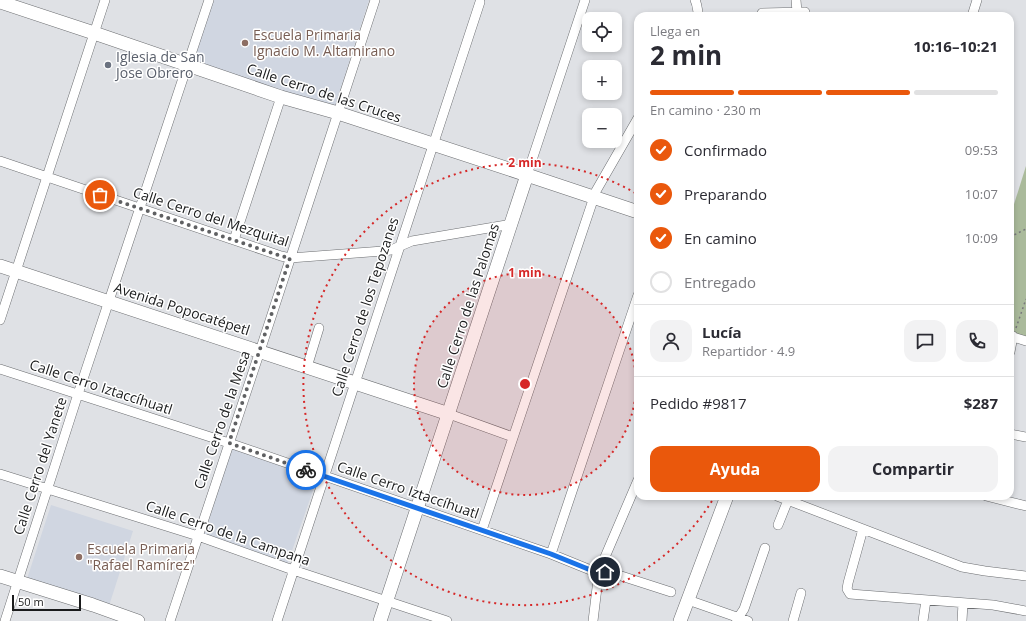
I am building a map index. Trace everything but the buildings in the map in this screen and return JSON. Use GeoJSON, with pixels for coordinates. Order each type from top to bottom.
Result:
{"type":"FeatureCollection","features":[{"type":"Feature","properties":{"kind":"street"},"geometry":{"type":"LineString","coordinates":[[0,320],[105,0]]}},
{"type":"Feature","properties":{"kind":"street","name":"Calle Cerro del Yanete"},"geometry":{"type":"LineString","coordinates":[[5,621],[78,394],[209,0]]}},
{"type":"Feature","properties":{"kind":"street","name":"Calle Cerro de la Mesa"},"geometry":{"type":"LineString","coordinates":[[170,621],[375,0]]}},
{"type":"Feature","properties":{"kind":"street","name":"Calle Cerro de las Palomas"},"geometry":{"type":"LineString","coordinates":[[380,621],[585,0]]}},
{"type":"Feature","properties":{"kind":"street"},"geometry":{"type":"LineString","coordinates":[[695,0],[698,5],[698,12]]}},
{"type":"Feature","properties":{"kind":"street"},"geometry":{"type":"LineString","coordinates":[[796,0],[801,12]]}},
{"type":"Feature","properties":{"kind":"street"},"geometry":{"type":"LineString","coordinates":[[973,12],[977,0]]}},
{"type":"Feature","properties":{"kind":"street","name":"Calle Cerro de las Cruces"},"geometry":{"type":"LineString","coordinates":[[0,1],[281,97],[338,113],[634,211]]}},
{"type":"Feature","properties":{"kind":"street","name":"Calle Cerro de los Tepozanes"},"geometry":{"type":"LineString","coordinates":[[277,621],[480,2]]}},
{"type":"Feature","properties":{"kind":"street"},"geometry":{"type":"LineString","coordinates":[[234,240],[281,97]]}},
{"type":"Feature","properties":{"kind":"street"},"geometry":{"type":"LineString","coordinates":[[482,530],[594,197],[634,125]]}},
{"type":"Feature","properties":{"kind":"street","name":"Calle Cerro del Mezquital"},"geometry":{"type":"LineString","coordinates":[[0,161],[290,258],[383,251],[399,247],[412,241],[512,224]]}},
{"type":"Feature","properties":{"kind":"street","name":"Avenida Popocatépetl"},"geometry":{"type":"LineString","coordinates":[[0,266],[355,382],[513,437]]}},
{"type":"Feature","properties":{"kind":"street"},"geometry":{"type":"LineString","coordinates":[[551,554],[634,307]]}},
{"type":"Feature","properties":{"kind":"street"},"geometry":{"type":"LineString","coordinates":[[307,367],[319,328]]}},
{"type":"Feature","properties":{"kind":"street"},"geometry":{"type":"LineString","coordinates":[[1014,337],[1026,341]]}},
{"type":"Feature","properties":{"kind":"street","name":"Calle Cerro Iztaccíhuatl"},"geometry":{"type":"LineString","coordinates":[[0,369],[229,443],[417,507],[551,554],[587,569],[612,574],[670,592]]}},
{"type":"Feature","properties":{"kind":"street"},"geometry":{"type":"LineString","coordinates":[[1014,435],[1026,437]]}},
{"type":"Feature","properties":{"kind":"street","name":"Calle Cerro de la Campana"},"geometry":{"type":"LineString","coordinates":[[0,474],[198,536],[293,570],[447,621]]}},
{"type":"Feature","properties":{"kind":"street"},"geometry":{"type":"LineString","coordinates":[[593,621],[599,571],[634,489]]}},
{"type":"Feature","properties":{"kind":"street"},"geometry":{"type":"LineString","coordinates":[[680,621],[726,500]]}},
{"type":"Feature","properties":{"kind":"street"},"geometry":{"type":"LineString","coordinates":[[778,525],[788,500],[863,530],[962,566],[985,572],[1026,576]]}},
{"type":"Feature","properties":{"kind":"street"},"geometry":{"type":"LineString","coordinates":[[1002,500],[1026,506]]}},
{"type":"Feature","properties":{"kind":"street"},"geometry":{"type":"LineString","coordinates":[[863,530],[848,582],[848,592],[855,594],[993,605],[1026,611]]}},
{"type":"Feature","properties":{"kind":"street"},"geometry":{"type":"LineString","coordinates":[[737,620],[744,609],[764,548]]}},
{"type":"Feature","properties":{"kind":"street"},"geometry":{"type":"LineString","coordinates":[[0,576],[93,605],[138,621]]}},
{"type":"Feature","properties":{"kind":"street"},"geometry":{"type":"LineString","coordinates":[[793,621],[801,593]]}},
{"type":"Feature","properties":{"kind":"street"},"geometry":{"type":"LineString","coordinates":[[688,600],[737,620],[748,621]]}},
{"type":"Feature","properties":{"kind":"street"},"geometry":{"type":"LineString","coordinates":[[923,621],[926,600]]}},
{"type":"Feature","properties":{"kind":"street"},"geometry":{"type":"LineString","coordinates":[[962,621],[963,603]]}},
{"type":"Feature","properties":{"kind":"path"},"geometry":{"type":"LineString","coordinates":[[1014,235],[1026,228]]}},
{"type":"Feature","properties":{"kind":"path"},"geometry":{"type":"LineString","coordinates":[[1014,329],[1026,299]]}},
{"type":"Feature","properties":{"kind":"shaded area"},"geometry":{"type":"Polygon","coordinates":[[[212,0],[369,0],[333,112],[191,66],[212,0]]]}},
{"type":"Feature","properties":{"kind":"shaded area"},"geometry":{"type":"Polygon","coordinates":[[[231,448],[318,476],[287,565],[204,536],[231,448]]]}},
{"type":"Feature","properties":{"kind":"shaded area","name":"Escuela Primaria \"Rafael Ramírez\""},"geometry":{"type":"Polygon","coordinates":[[[51,505],[133,531],[108,609],[26,582],[51,505]]]}},
{"type":"Feature","properties":{"kind":"green space"},"geometry":{"type":"Polygon","coordinates":[[[1026,166],[1026,338],[1014,334],[1014,204],[1026,166]]]}},
{"type":"Feature","properties":{"kind":"way so far"},"geometry":{"type":"LineString","coordinates":[[100,195],[290,258],[229,443],[306,470]]}},
{"type":"Feature","properties":{"kind":"place","name":"Escuela Primaria Ignacio M. Altamirano"},"geometry":{"type":"Point","coordinates":[245,43]}},
{"type":"Feature","properties":{"kind":"place","name":"Iglesia de San Jose Obrero"},"geometry":{"type":"Point","coordinates":[108,65]}},
{"type":"Feature","properties":{"kind":"place","name":"Escuela Primaria \"Rafael Ramírez\""},"geometry":{"type":"Point","coordinates":[79,557]}},
{"type":"Feature","properties":{"kind":"route"},"geometry":{"type":"LineString","coordinates":[[306,470],[551,554],[593,571],[605,572]]}}]}
